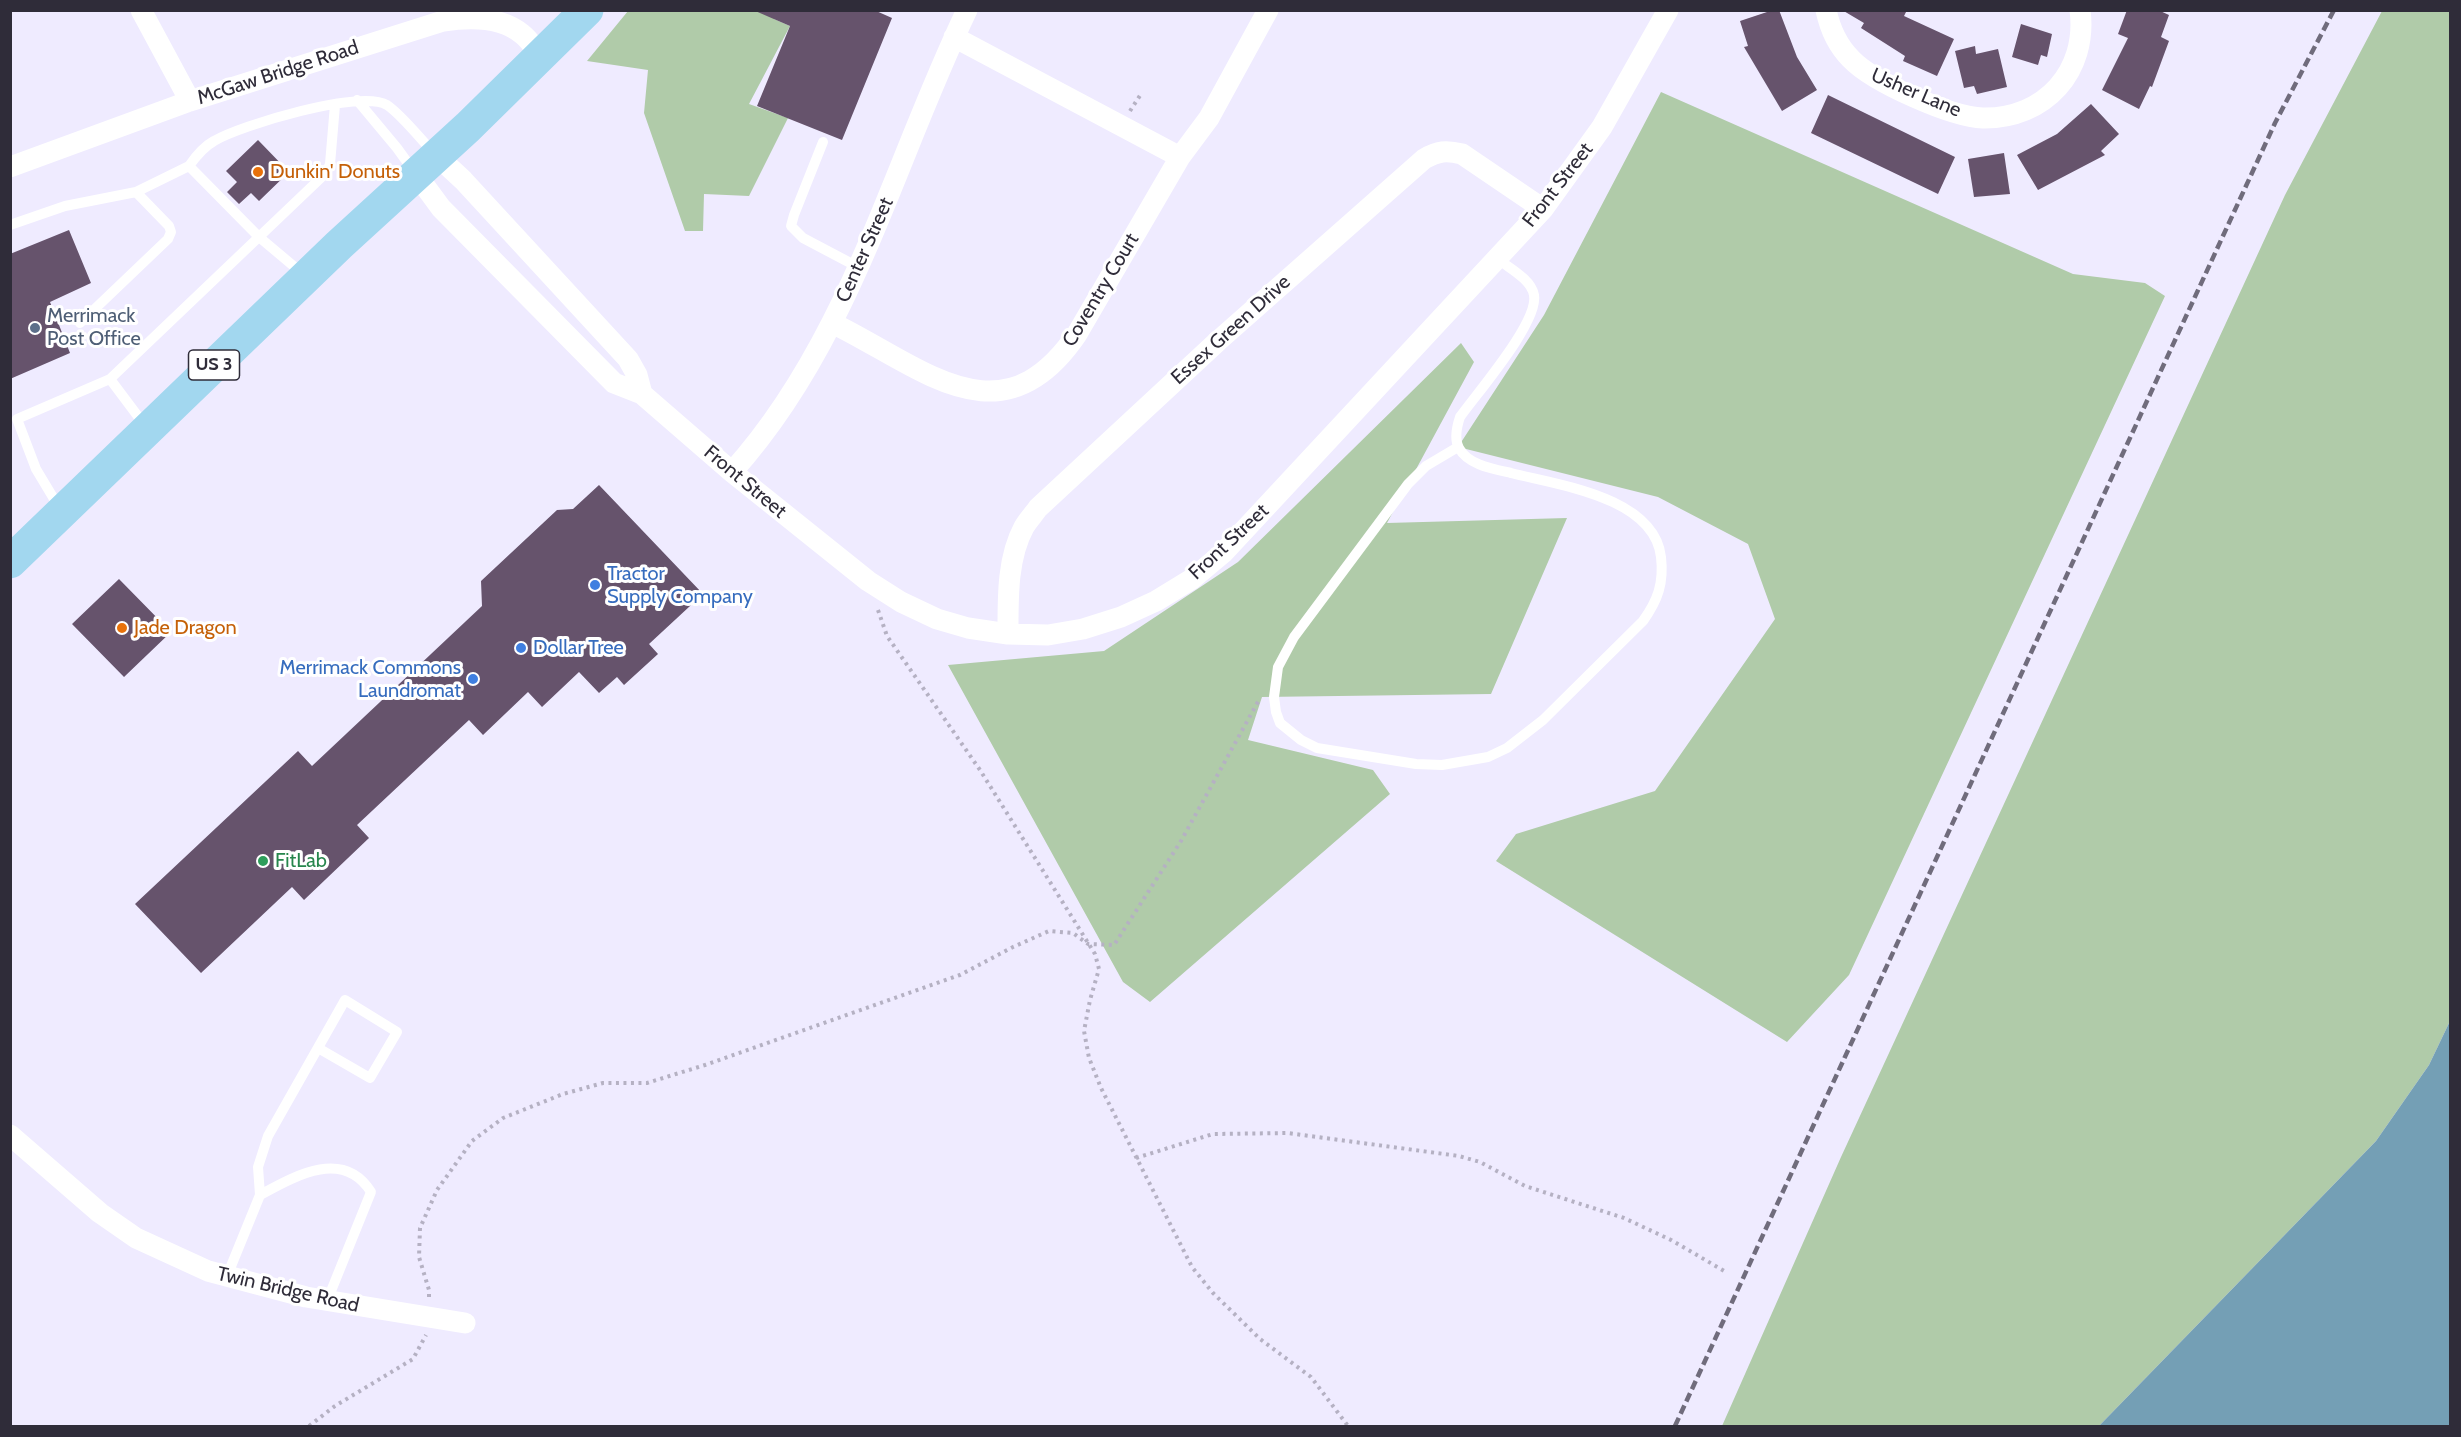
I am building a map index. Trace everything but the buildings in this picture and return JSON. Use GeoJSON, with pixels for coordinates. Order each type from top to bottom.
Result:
{"type":"FeatureCollection","features":[{"type":"Feature","properties":{"kind":"main road","name":"US 3"},"geometry":{"type":"LineString","coordinates":[[10,562],[306,276],[426,165],[587,10]]}},
{"type":"Feature","properties":{"kind":"street"},"geometry":{"type":"LineString","coordinates":[[141,10],[190,101]]}},
{"type":"Feature","properties":{"kind":"street","name":"Center Street"},"geometry":{"type":"LineString","coordinates":[[732,472],[770,426],[832,323],[967,10]]}},
{"type":"Feature","properties":{"kind":"street","name":"Coventry Court"},"geometry":{"type":"LineString","coordinates":[[832,323],[956,387],[972,392],[992,393],[1013,389],[1029,382],[1058,360],[1077,334],[1180,157],[1209,118],[1268,10]]}},
{"type":"Feature","properties":{"kind":"street","name":"Front Street"},"geometry":{"type":"LineString","coordinates":[[426,165],[441,208],[614,383],[642,394],[732,472],[868,581],[901,602],[937,619],[968,628],[1008,634],[1048,635],[1083,629],[1121,617],[1156,601],[1192,579],[1223,553],[1543,209],[1602,127],[1668,10]]}},
{"type":"Feature","properties":{"kind":"street","name":"Usher Lane"},"geometry":{"type":"LineString","coordinates":[[1826,10],[1829,24],[1838,44],[1867,73],[1930,103],[1959,114],[1983,118],[2004,116],[2031,107],[2050,94],[2068,76],[2079,53],[2082,27],[2080,10]]}},
{"type":"Feature","properties":{"kind":"street","name":"McGaw Bridge Road"},"geometry":{"type":"LineString","coordinates":[[10,167],[190,101],[426,26],[465,18],[506,25],[522,34],[541,56]]}},
{"type":"Feature","properties":{"kind":"street"},"geometry":{"type":"LineString","coordinates":[[954,37],[1180,157]]}},
{"type":"Feature","properties":{"kind":"street","name":"Essex Green Drive"},"geometry":{"type":"LineString","coordinates":[[1008,634],[1008,603],[1015,549],[1024,527],[1038,508],[1218,341],[1424,159],[1436,152],[1448,150],[1462,154],[1543,209]]}},
{"type":"Feature","properties":{"kind":"street","name":"Front Street"},"geometry":{"type":"LineString","coordinates":[[426,165],[471,189],[628,359],[637,375],[642,394]]}},
{"type":"Feature","properties":{"kind":"street","name":"Twin Bridge Road"},"geometry":{"type":"LineString","coordinates":[[10,1135],[92,1206],[136,1238],[208,1271],[261,1287],[327,1301],[465,1323]]}},
{"type":"Feature","properties":{"kind":"lane"},"geometry":{"type":"LineString","coordinates":[[357,100],[398,148],[426,165]]}},
{"type":"Feature","properties":{"kind":"lane"},"geometry":{"type":"LineString","coordinates":[[10,225],[65,206],[136,192],[189,166],[205,147],[234,131],[278,116],[357,100],[386,105],[426,165]]}},
{"type":"Feature","properties":{"kind":"lane"},"geometry":{"type":"LineString","coordinates":[[62,513],[36,469],[17,419],[110,379],[326,173],[330,164],[334,105]]}},
{"type":"Feature","properties":{"kind":"lane"},"geometry":{"type":"LineString","coordinates":[[823,142],[791,226],[803,238],[858,267]]}},
{"type":"Feature","properties":{"kind":"lane"},"geometry":{"type":"LineString","coordinates":[[189,166],[259,237],[306,276]]}},
{"type":"Feature","properties":{"kind":"lane"},"geometry":{"type":"LineString","coordinates":[[80,323],[168,239],[171,232],[169,226],[136,192]]}},
{"type":"Feature","properties":{"kind":"lane"},"geometry":{"type":"LineString","coordinates":[[1458,447],[1426,466],[1408,484],[1294,637],[1278,667],[1274,697],[1280,723],[1301,740],[1317,748],[1385,760],[1442,765],[1488,757],[1524,736],[1643,621],[1658,596],[1662,568],[1660,551],[1650,530],[1634,513],[1608,500],[1491,468],[1470,460],[1458,447],[1456,428],[1460,417],[1521,336],[1533,308],[1534,294],[1527,282],[1498,259]]}},
{"type":"Feature","properties":{"kind":"lane"},"geometry":{"type":"LineString","coordinates":[[110,379],[148,429]]}},
{"type":"Feature","properties":{"kind":"lane"},"geometry":{"type":"LineString","coordinates":[[227,1276],[260,1195],[258,1167],[268,1136],[345,1000],[397,1032],[370,1078],[318,1048]]}},
{"type":"Feature","properties":{"kind":"lane"},"geometry":{"type":"LineString","coordinates":[[260,1195],[290,1178],[319,1168],[336,1168],[365,1182],[371,1192],[327,1301]]}},
{"type":"Feature","properties":{"kind":"path"},"geometry":{"type":"LineString","coordinates":[[1130,111],[1141,94]]}},
{"type":"Feature","properties":{"kind":"path"},"geometry":{"type":"LineString","coordinates":[[868,581],[887,636],[980,770],[1095,954],[1099,969],[1084,1032],[1089,1058],[1101,1088],[1192,1267],[1213,1293],[1260,1339],[1311,1377],[1348,1426]]}},
{"type":"Feature","properties":{"kind":"path"},"geometry":{"type":"LineString","coordinates":[[309,1426],[334,1406],[413,1359],[426,1338],[429,1319],[429,1290],[419,1257],[420,1228],[437,1190],[472,1141],[503,1118],[563,1094],[603,1083],[647,1083],[705,1065],[960,975],[1049,931],[1073,933],[1088,944],[1114,945],[1181,841],[1278,667]]}},
{"type":"Feature","properties":{"kind":"path"},"geometry":{"type":"LineString","coordinates":[[1136,1158],[1212,1134],[1288,1133],[1459,1156],[1480,1162],[1526,1186],[1547,1194],[1624,1218],[1671,1240],[1725,1272]]}},
{"type":"Feature","properties":{"kind":"green space"},"geometry":{"type":"Polygon","coordinates":[[[628,11],[778,11],[774,19],[790,26],[749,104],[788,118],[749,196],[704,194],[703,231],[685,231],[644,113],[648,70],[587,61],[628,11]]]}},
{"type":"Feature","properties":{"kind":"green space"},"geometry":{"type":"Polygon","coordinates":[[[2382,11],[2450,11],[2450,1021],[2429,1065],[2376,1141],[2099,1426],[1722,1426],[1841,1157],[2285,195],[2382,11]]]}},
{"type":"Feature","properties":{"kind":"green space"},"geometry":{"type":"Polygon","coordinates":[[[1661,92],[2073,274],[2145,283],[2165,296],[1849,975],[1787,1042],[1496,861],[1516,834],[1655,791],[1775,619],[1748,544],[1658,497],[1458,447],[1544,315],[1661,92]]]}},
{"type":"Feature","properties":{"kind":"green space"},"geometry":{"type":"Polygon","coordinates":[[[1461,343],[1474,362],[1387,523],[1567,518],[1491,694],[1262,697],[1248,740],[1373,770],[1390,794],[1150,1002],[1123,982],[948,665],[1104,651],[1238,562],[1461,343]]]}},
{"type":"Feature","properties":{"kind":"water"},"geometry":{"type":"Polygon","coordinates":[[[2450,1021],[2450,1426],[2099,1426],[2376,1141],[2429,1065],[2450,1021]]]}},
{"type":"Feature","properties":{"kind":"railway"},"geometry":{"type":"LineString","coordinates":[[1675,1426],[2275,123],[2334,10]]}},
{"type":"Feature","properties":{"kind":"place","name":"Dunkin' Donuts"},"geometry":{"type":"Point","coordinates":[258,172]}},
{"type":"Feature","properties":{"kind":"place","name":"Merrimack Post Office"},"geometry":{"type":"Point","coordinates":[35,328]}},
{"type":"Feature","properties":{"kind":"place","name":"Tractor Supply Company"},"geometry":{"type":"Point","coordinates":[595,585]}},
{"type":"Feature","properties":{"kind":"place","name":"Jade Dragon"},"geometry":{"type":"Point","coordinates":[122,628]}},
{"type":"Feature","properties":{"kind":"place","name":"Dollar Tree"},"geometry":{"type":"Point","coordinates":[521,648]}},
{"type":"Feature","properties":{"kind":"place","name":"Merrimack Commons Laundromat"},"geometry":{"type":"Point","coordinates":[473,679]}},
{"type":"Feature","properties":{"kind":"place","name":"FitLab"},"geometry":{"type":"Point","coordinates":[263,861]}}]}
